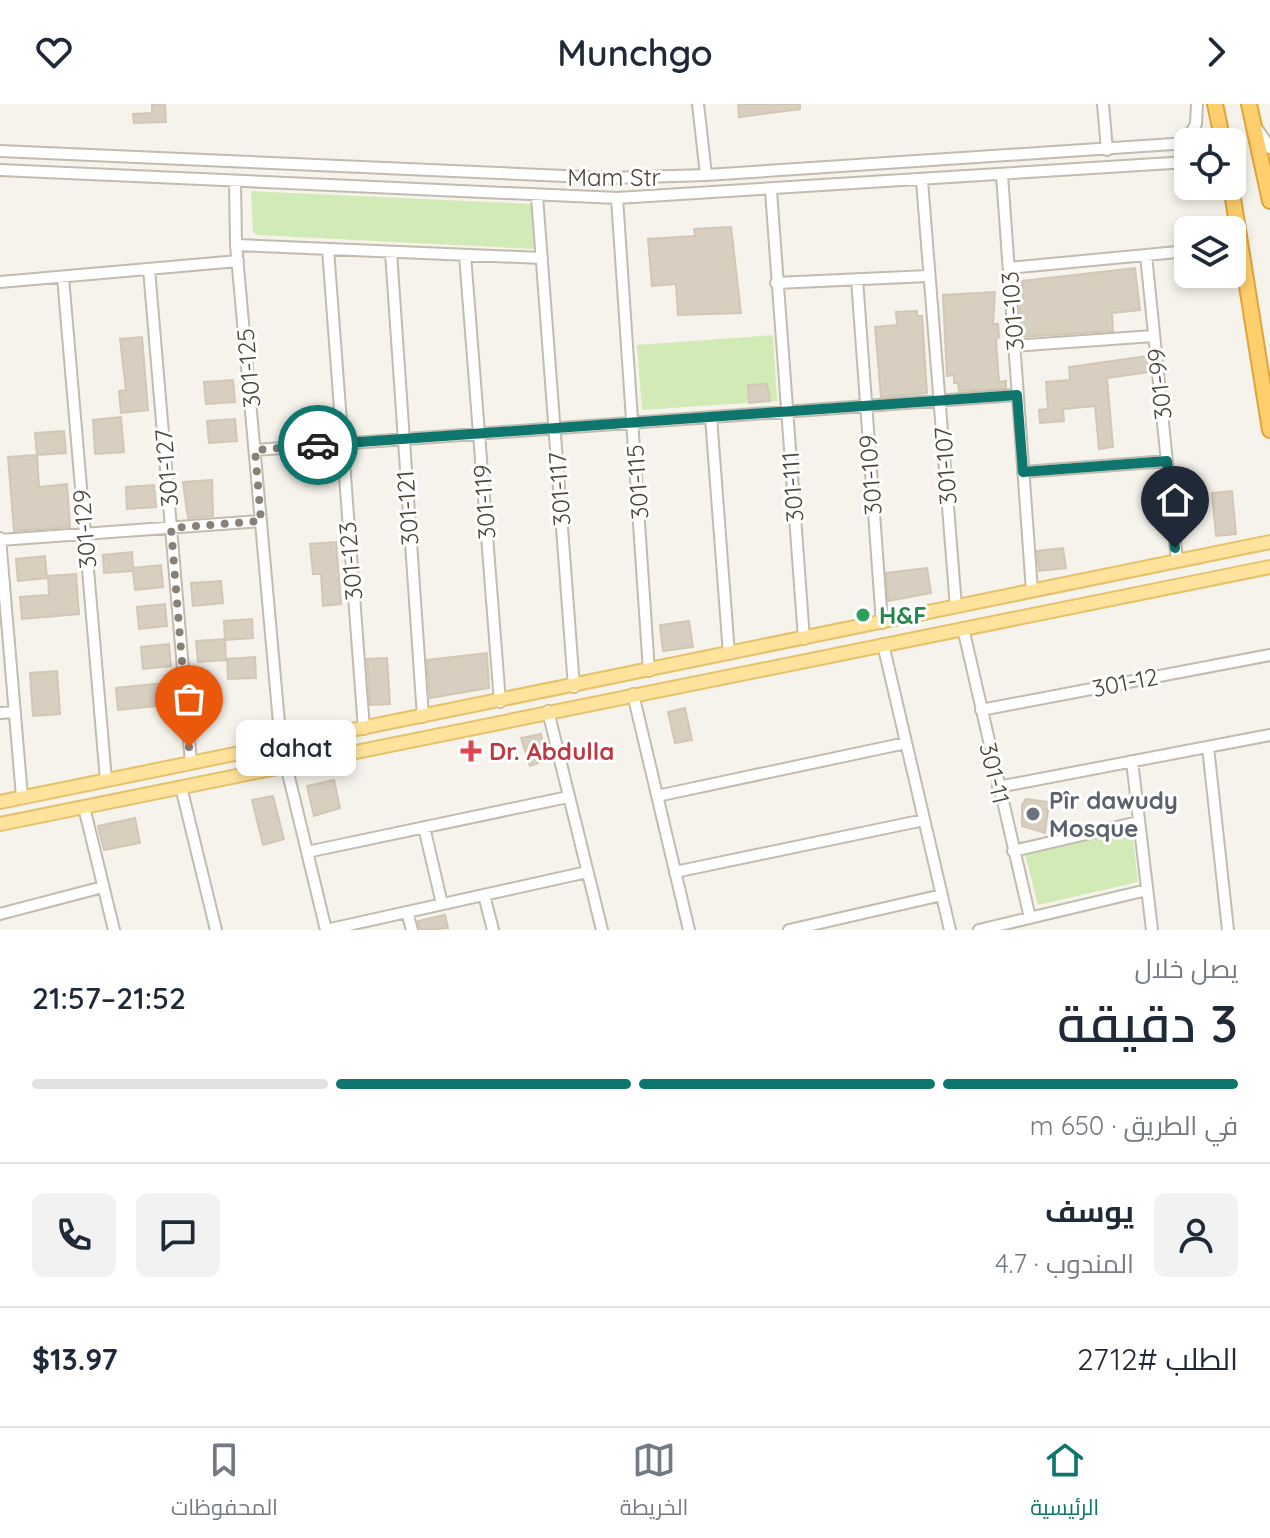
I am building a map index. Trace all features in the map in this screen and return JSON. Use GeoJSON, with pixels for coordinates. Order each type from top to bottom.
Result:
{"type":"FeatureCollection","features":[{"type":"Feature","properties":{"kind":"highway"},"geometry":{"type":"LineString","coordinates":[[1215,104],[1220,128]]}},
{"type":"Feature","properties":{"kind":"highway"},"geometry":{"type":"LineString","coordinates":[[1249,104],[1270,201]]}},
{"type":"Feature","properties":{"kind":"highway"},"geometry":{"type":"LineString","coordinates":[[1244,288],[1270,430]]}},
{"type":"Feature","properties":{"kind":"main road"},"geometry":{"type":"LineString","coordinates":[[0,802],[574,687],[1270,542]]}},
{"type":"Feature","properties":{"kind":"main road"},"geometry":{"type":"LineString","coordinates":[[1233,549],[1237,573]]}},
{"type":"Feature","properties":{"kind":"main road"},"geometry":{"type":"LineString","coordinates":[[0,824],[1270,567]]}},
{"type":"Feature","properties":{"kind":"main road"},"geometry":{"type":"LineString","coordinates":[[395,722],[399,742]]}},
{"type":"Feature","properties":{"kind":"street"},"geometry":{"type":"LineString","coordinates":[[698,104],[706,175]]}},
{"type":"Feature","properties":{"kind":"street"},"geometry":{"type":"LineString","coordinates":[[1103,104],[1107,150]]}},
{"type":"Feature","properties":{"kind":"street","name":"Mam Str"},"geometry":{"type":"LineString","coordinates":[[1194,128],[1197,104]]}},
{"type":"Feature","properties":{"kind":"street"},"geometry":{"type":"LineString","coordinates":[[1252,120],[1270,148]]}},
{"type":"Feature","properties":{"kind":"street","name":"Mam Str"},"geometry":{"type":"LineString","coordinates":[[0,151],[588,178],[706,175],[1174,145]]}},
{"type":"Feature","properties":{"kind":"street","name":"Mam Str"},"geometry":{"type":"LineString","coordinates":[[0,170],[617,198],[771,191],[1174,163]]}},
{"type":"Feature","properties":{"kind":"street"},"geometry":{"type":"LineString","coordinates":[[454,173],[454,192]]}},
{"type":"Feature","properties":{"kind":"street","name":"301-103"},"geometry":{"type":"LineString","coordinates":[[1002,175],[1032,591]]}},
{"type":"Feature","properties":{"kind":"street","name":"301-125"},"geometry":{"type":"LineString","coordinates":[[235,181],[236,245],[281,745]]}},
{"type":"Feature","properties":{"kind":"street","name":"301-107"},"geometry":{"type":"LineString","coordinates":[[922,181],[956,607]]}},
{"type":"Feature","properties":{"kind":"street","name":"301-111"},"geometry":{"type":"LineString","coordinates":[[771,191],[804,639]]}},
{"type":"Feature","properties":{"kind":"street","name":"301-117"},"geometry":{"type":"LineString","coordinates":[[537,196],[574,687]]}},
{"type":"Feature","properties":{"kind":"street","name":"301-115"},"geometry":{"type":"LineString","coordinates":[[617,198],[649,671]]}},
{"type":"Feature","properties":{"kind":"street"},"geometry":{"type":"LineString","coordinates":[[236,245],[542,258]]}},
{"type":"Feature","properties":{"kind":"street","name":"301-123"},"geometry":{"type":"LineString","coordinates":[[328,249],[364,729]]}},
{"type":"Feature","properties":{"kind":"street","name":"301-121"},"geometry":{"type":"LineString","coordinates":[[391,252],[423,717]]}},
{"type":"Feature","properties":{"kind":"street"},"geometry":{"type":"LineString","coordinates":[[1009,268],[1174,252]]}},
{"type":"Feature","properties":{"kind":"street","name":"301-119"},"geometry":{"type":"LineString","coordinates":[[465,255],[500,702]]}},
{"type":"Feature","properties":{"kind":"street","name":"301-99"},"geometry":{"type":"LineString","coordinates":[[1146,255],[1177,561]]}},
{"type":"Feature","properties":{"kind":"street"},"geometry":{"type":"LineString","coordinates":[[0,282],[238,261]]}},
{"type":"Feature","properties":{"kind":"street","name":"301-127"},"geometry":{"type":"LineString","coordinates":[[149,269],[191,763]]}},
{"type":"Feature","properties":{"kind":"street"},"geometry":{"type":"LineString","coordinates":[[776,283],[928,276]]}},
{"type":"Feature","properties":{"kind":"street","name":"301-129"},"geometry":{"type":"LineString","coordinates":[[63,277],[106,780]]}},
{"type":"Feature","properties":{"kind":"street","name":"301-109"},"geometry":{"type":"LineString","coordinates":[[857,279],[882,623]]}},
{"type":"Feature","properties":{"kind":"street"},"geometry":{"type":"LineString","coordinates":[[1014,346],[1154,336]]}},
{"type":"Feature","properties":{"kind":"street"},"geometry":{"type":"LineString","coordinates":[[255,450],[1017,395]]}},
{"type":"Feature","properties":{"kind":"street"},"geometry":{"type":"LineString","coordinates":[[711,417],[729,654]]}},
{"type":"Feature","properties":{"kind":"street"},"geometry":{"type":"LineString","coordinates":[[1023,472],[1167,461]]}},
{"type":"Feature","properties":{"kind":"street"},"geometry":{"type":"LineString","coordinates":[[22,797],[4,628],[0,539],[261,521]]}},
{"type":"Feature","properties":{"kind":"street","name":"301-11"},"geometry":{"type":"LineString","coordinates":[[963,628],[1030,918]]}},
{"type":"Feature","properties":{"kind":"street"},"geometry":{"type":"LineString","coordinates":[[883,644],[950,930]]}},
{"type":"Feature","properties":{"kind":"street","name":"301-12"},"geometry":{"type":"LineString","coordinates":[[981,710],[1270,655]]}},
{"type":"Feature","properties":{"kind":"street"},"geometry":{"type":"LineString","coordinates":[[633,694],[689,930]]}},
{"type":"Feature","properties":{"kind":"street"},"geometry":{"type":"LineString","coordinates":[[548,711],[602,930]]}},
{"type":"Feature","properties":{"kind":"street"},"geometry":{"type":"LineString","coordinates":[[0,713],[15,712]]}},
{"type":"Feature","properties":{"kind":"street"},"geometry":{"type":"LineString","coordinates":[[998,787],[1270,735]]}},
{"type":"Feature","properties":{"kind":"street"},"geometry":{"type":"LineString","coordinates":[[657,796],[906,743]]}},
{"type":"Feature","properties":{"kind":"street"},"geometry":{"type":"LineString","coordinates":[[1208,747],[1228,930]]}},
{"type":"Feature","properties":{"kind":"street"},"geometry":{"type":"LineString","coordinates":[[1132,761],[1152,930]]}},
{"type":"Feature","properties":{"kind":"street"},"geometry":{"type":"LineString","coordinates":[[286,765],[326,930],[587,872]]}},
{"type":"Feature","properties":{"kind":"street"},"geometry":{"type":"LineString","coordinates":[[181,787],[216,930]]}},
{"type":"Feature","properties":{"kind":"street"},"geometry":{"type":"LineString","coordinates":[[307,852],[568,797]]}},
{"type":"Feature","properties":{"kind":"street"},"geometry":{"type":"LineString","coordinates":[[84,807],[114,930]]}},
{"type":"Feature","properties":{"kind":"street"},"geometry":{"type":"LineString","coordinates":[[675,872],[924,820]]}},
{"type":"Feature","properties":{"kind":"street"},"geometry":{"type":"LineString","coordinates":[[1013,851],[1138,822]]}},
{"type":"Feature","properties":{"kind":"street"},"geometry":{"type":"LineString","coordinates":[[424,827],[442,904]]}},
{"type":"Feature","properties":{"kind":"street"},"geometry":{"type":"LineString","coordinates":[[0,914],[103,887]]}},
{"type":"Feature","properties":{"kind":"street"},"geometry":{"type":"LineString","coordinates":[[979,930],[1147,890]]}},
{"type":"Feature","properties":{"kind":"street"},"geometry":{"type":"LineString","coordinates":[[484,895],[493,930]]}},
{"type":"Feature","properties":{"kind":"street"},"geometry":{"type":"LineString","coordinates":[[789,930],[942,895]]}},
{"type":"Feature","properties":{"kind":"street"},"geometry":{"type":"LineString","coordinates":[[407,912],[412,930]]}},
{"type":"Feature","properties":{"kind":"green space"},"geometry":{"type":"Polygon","coordinates":[[[251,191],[531,204],[534,249],[257,235],[253,232],[251,191]]]}},
{"type":"Feature","properties":{"kind":"green space"},"geometry":{"type":"Polygon","coordinates":[[[773,335],[777,401],[642,410],[637,345],[773,335]]]}},
{"type":"Feature","properties":{"kind":"green space"},"geometry":{"type":"Polygon","coordinates":[[[1132,830],[1138,882],[1038,905],[1025,854],[1132,830]]]}},
{"type":"Feature","properties":{"kind":"building"},"geometry":{"type":"Polygon","coordinates":[[[152,104],[165,104],[166,122],[134,123],[133,114],[152,113],[152,104]]]}},
{"type":"Feature","properties":{"kind":"building"},"geometry":{"type":"Polygon","coordinates":[[[738,104],[800,104],[800,109],[739,117],[738,104]]]}},
{"type":"Feature","properties":{"kind":"building"},"geometry":{"type":"Polygon","coordinates":[[[731,227],[741,313],[678,315],[676,284],[652,286],[648,239],[695,236],[694,229],[731,227]]]}},
{"type":"Feature","properties":{"kind":"building"},"geometry":{"type":"Polygon","coordinates":[[[1135,268],[1140,310],[1112,313],[1113,331],[1022,337],[1019,298],[1023,298],[1022,281],[1135,268]]]}},
{"type":"Feature","properties":{"kind":"building"},"geometry":{"type":"Polygon","coordinates":[[[995,292],[993,324],[998,324],[999,382],[1006,381],[1006,388],[959,391],[954,375],[947,376],[943,295],[995,292]]]}},
{"type":"Feature","properties":{"kind":"building"},"geometry":{"type":"Polygon","coordinates":[[[917,311],[917,316],[922,316],[927,393],[881,397],[875,327],[897,325],[896,312],[917,311]]]}},
{"type":"Feature","properties":{"kind":"building"},"geometry":{"type":"Polygon","coordinates":[[[142,337],[148,410],[121,413],[119,391],[126,390],[120,339],[142,337]]]}},
{"type":"Feature","properties":{"kind":"building"},"geometry":{"type":"Polygon","coordinates":[[[1148,356],[1150,372],[1107,378],[1113,447],[1099,449],[1095,406],[1063,409],[1064,421],[1040,423],[1039,410],[1048,409],[1046,382],[1070,380],[1069,367],[1148,356]]]}},
{"type":"Feature","properties":{"kind":"building"},"geometry":{"type":"Polygon","coordinates":[[[233,380],[235,402],[206,404],[204,382],[233,380]]]}},
{"type":"Feature","properties":{"kind":"building"},"geometry":{"type":"Polygon","coordinates":[[[767,384],[770,401],[749,403],[748,385],[767,384]]]}},
{"type":"Feature","properties":{"kind":"building"},"geometry":{"type":"Polygon","coordinates":[[[121,417],[124,452],[95,454],[93,420],[121,417]]]}},
{"type":"Feature","properties":{"kind":"building"},"geometry":{"type":"Polygon","coordinates":[[[235,419],[237,441],[209,443],[207,421],[235,419]]]}},
{"type":"Feature","properties":{"kind":"building"},"geometry":{"type":"Polygon","coordinates":[[[64,431],[66,453],[37,455],[35,433],[64,431]]]}},
{"type":"Feature","properties":{"kind":"building"},"geometry":{"type":"Polygon","coordinates":[[[37,455],[39,487],[67,484],[70,527],[14,531],[8,457],[37,455]]]}},
{"type":"Feature","properties":{"kind":"building"},"geometry":{"type":"Polygon","coordinates":[[[212,480],[213,516],[188,518],[183,482],[212,480]]]}},
{"type":"Feature","properties":{"kind":"building"},"geometry":{"type":"Polygon","coordinates":[[[154,485],[156,507],[127,509],[126,487],[154,485]]]}},
{"type":"Feature","properties":{"kind":"building"},"geometry":{"type":"Polygon","coordinates":[[[1232,491],[1236,534],[1216,536],[1212,493],[1232,491]]]}},
{"type":"Feature","properties":{"kind":"building"},"geometry":{"type":"Polygon","coordinates":[[[336,542],[341,604],[323,606],[321,574],[313,574],[310,544],[336,542]]]}},
{"type":"Feature","properties":{"kind":"building"},"geometry":{"type":"Polygon","coordinates":[[[1063,548],[1066,568],[1039,571],[1037,551],[1063,548]]]}},
{"type":"Feature","properties":{"kind":"building"},"geometry":{"type":"Polygon","coordinates":[[[132,552],[133,568],[161,565],[163,587],[135,590],[133,571],[104,573],[103,555],[132,552]]]}},
{"type":"Feature","properties":{"kind":"building"},"geometry":{"type":"Polygon","coordinates":[[[45,556],[47,578],[18,581],[16,559],[45,556]]]}},
{"type":"Feature","properties":{"kind":"building"},"geometry":{"type":"Polygon","coordinates":[[[927,568],[931,593],[888,601],[886,573],[927,568]]]}},
{"type":"Feature","properties":{"kind":"building"},"geometry":{"type":"Polygon","coordinates":[[[76,574],[79,614],[22,619],[20,597],[49,595],[48,576],[76,574]]]}},
{"type":"Feature","properties":{"kind":"building"},"geometry":{"type":"Polygon","coordinates":[[[221,581],[223,603],[193,606],[191,583],[221,581]]]}},
{"type":"Feature","properties":{"kind":"building"},"geometry":{"type":"Polygon","coordinates":[[[165,604],[167,626],[139,629],[137,607],[165,604]]]}},
{"type":"Feature","properties":{"kind":"building"},"geometry":{"type":"Polygon","coordinates":[[[252,619],[253,638],[225,640],[224,621],[252,619]]]}},
{"type":"Feature","properties":{"kind":"building"},"geometry":{"type":"Polygon","coordinates":[[[689,621],[693,647],[663,651],[660,625],[689,621]]]}},
{"type":"Feature","properties":{"kind":"building"},"geometry":{"type":"Polygon","coordinates":[[[225,639],[226,660],[198,662],[196,641],[225,639]]]}},
{"type":"Feature","properties":{"kind":"building"},"geometry":{"type":"Polygon","coordinates":[[[169,644],[171,666],[143,669],[141,647],[169,644]]]}},
{"type":"Feature","properties":{"kind":"building"},"geometry":{"type":"Polygon","coordinates":[[[487,653],[489,688],[430,698],[427,660],[487,653]]]}},
{"type":"Feature","properties":{"kind":"building"},"geometry":{"type":"Polygon","coordinates":[[[255,657],[256,678],[228,679],[227,659],[255,657]]]}},
{"type":"Feature","properties":{"kind":"building"},"geometry":{"type":"Polygon","coordinates":[[[387,658],[390,704],[370,705],[367,659],[387,658]]]}},
{"type":"Feature","properties":{"kind":"building"},"geometry":{"type":"Polygon","coordinates":[[[57,671],[60,714],[33,716],[30,673],[57,671]]]}},
{"type":"Feature","properties":{"kind":"building"},"geometry":{"type":"Polygon","coordinates":[[[173,682],[175,704],[118,710],[116,688],[173,682]]]}},
{"type":"Feature","properties":{"kind":"building"},"geometry":{"type":"Polygon","coordinates":[[[685,708],[692,740],[675,743],[668,712],[685,708]]]}},
{"type":"Feature","properties":{"kind":"building"},"geometry":{"type":"Polygon","coordinates":[[[541,734],[546,760],[530,766],[521,738],[541,734]]]}},
{"type":"Feature","properties":{"kind":"building"},"geometry":{"type":"Polygon","coordinates":[[[334,780],[340,808],[314,816],[307,786],[334,780]]]}},
{"type":"Feature","properties":{"kind":"building"},"geometry":{"type":"Polygon","coordinates":[[[273,796],[284,839],[263,845],[252,800],[273,796]]]}},
{"type":"Feature","properties":{"kind":"building"},"geometry":{"type":"Polygon","coordinates":[[[1026,799],[1049,802],[1045,833],[1022,826],[1022,805],[1026,799]]]}},
{"type":"Feature","properties":{"kind":"building"},"geometry":{"type":"Polygon","coordinates":[[[135,818],[140,843],[104,850],[98,826],[135,818]]]}},
{"type":"Feature","properties":{"kind":"building"},"geometry":{"type":"Polygon","coordinates":[[[445,915],[448,928],[420,930],[418,921],[445,915]]]}},
{"type":"Feature","properties":{"kind":"way so far"},"geometry":{"type":"LineString","coordinates":[[189,747],[171,528],[261,521],[255,450],[318,445]]}},
{"type":"Feature","properties":{"kind":"place","name":"H&F"},"geometry":{"type":"Point","coordinates":[863,615]}},
{"type":"Feature","properties":{"kind":"place","name":"dahat"},"geometry":{"type":"Point","coordinates":[189,747]}},
{"type":"Feature","properties":{"kind":"place","name":"Dr. Abdulla"},"geometry":{"type":"Point","coordinates":[471,751]}},
{"type":"Feature","properties":{"kind":"place","name":"Pîr dawudy Mosque"},"geometry":{"type":"Point","coordinates":[1033,814]}},
{"type":"Feature","properties":{"kind":"route"},"geometry":{"type":"LineString","coordinates":[[318,445],[1017,395],[1023,472],[1167,461],[1175,548]]}}]}
